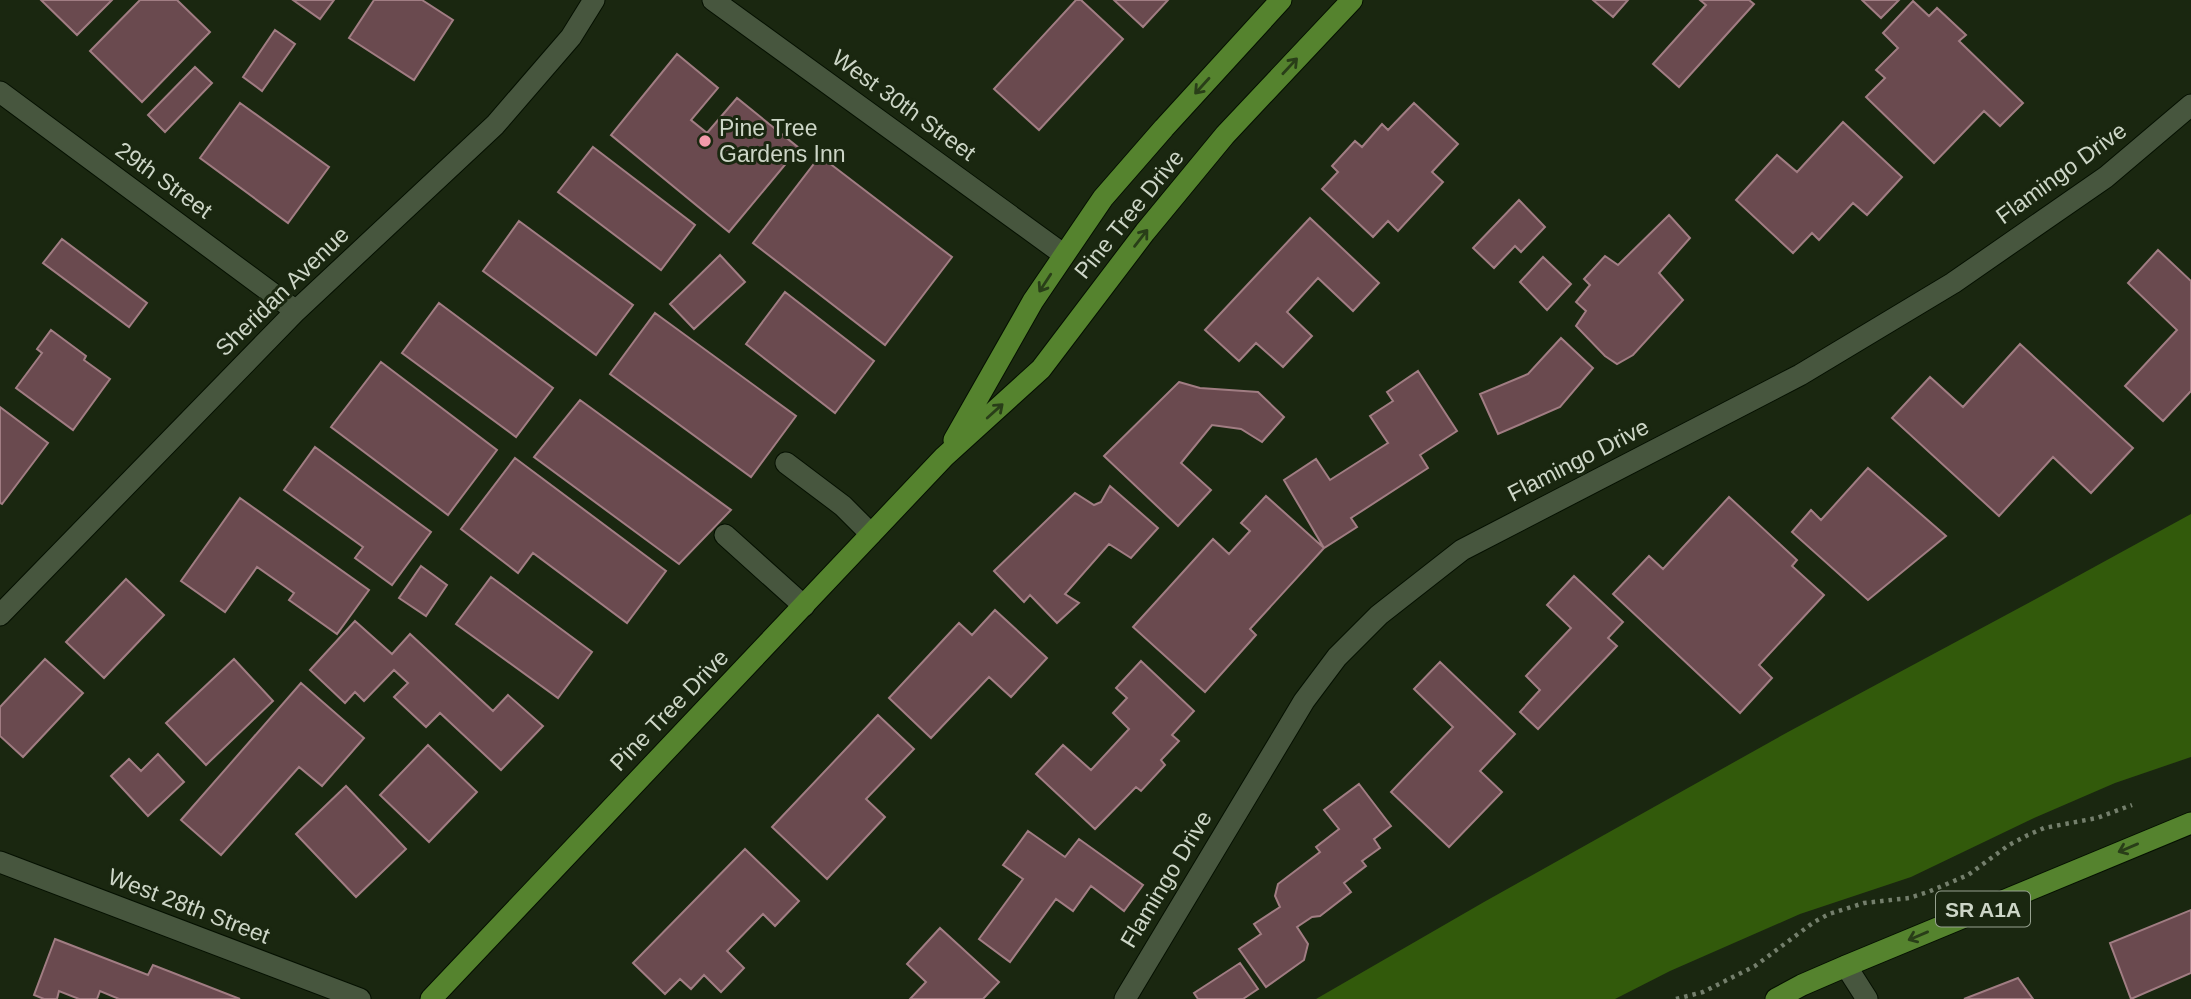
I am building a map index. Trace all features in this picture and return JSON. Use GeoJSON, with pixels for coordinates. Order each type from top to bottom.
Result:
{"type":"FeatureCollection","features":[{"type":"Feature","properties":{"kind":"main road","name":"Pine Tree Drive"},"geometry":{"type":"LineString","coordinates":[[944,457],[1063,254],[1103,198],[1281,0]]}},
{"type":"Feature","properties":{"kind":"main road","name":"Pine Tree Drive"},"geometry":{"type":"LineString","coordinates":[[431,999],[944,457],[1041,369],[1145,232],[1226,135],[1352,0]]}},
{"type":"Feature","properties":{"kind":"main road","name":"SR A1A"},"geometry":{"type":"LineString","coordinates":[[1776,999],[1846,966],[2191,823]]}},
{"type":"Feature","properties":{"kind":"street","name":"Sheridan Avenue"},"geometry":{"type":"LineString","coordinates":[[0,615],[296,311],[495,125],[571,37],[594,0]]}},
{"type":"Feature","properties":{"kind":"street","name":"West 30th Street"},"geometry":{"type":"LineString","coordinates":[[713,0],[1063,254]]}},
{"type":"Feature","properties":{"kind":"street","name":"29th Street"},"geometry":{"type":"LineString","coordinates":[[0,92],[296,311]]}},
{"type":"Feature","properties":{"kind":"street","name":"Flamingo Drive"},"geometry":{"type":"LineString","coordinates":[[1125,999],[1304,701],[1337,657],[1379,615],[1462,550],[1800,375],[1953,283],[2106,177],[2191,105]]}},
{"type":"Feature","properties":{"kind":"street"},"geometry":{"type":"LineString","coordinates":[[786,463],[843,506],[871,534]]}},
{"type":"Feature","properties":{"kind":"street"},"geometry":{"type":"LineString","coordinates":[[726,535],[804,606]]}},
{"type":"Feature","properties":{"kind":"street","name":"West 28th Street"},"geometry":{"type":"LineString","coordinates":[[0,862],[360,999]]}},
{"type":"Feature","properties":{"kind":"street"},"geometry":{"type":"LineString","coordinates":[[1846,966],[1867,999]]}},
{"type":"Feature","properties":{"kind":"path"},"geometry":{"type":"LineString","coordinates":[[1676,999],[1703,992],[1755,966],[1829,914],[1864,903],[1909,898],[1928,892],[1968,875],[2009,845],[2028,835],[2045,828],[2097,818],[2132,805]]}},
{"type":"Feature","properties":{"kind":"shaded area"},"geometry":{"type":"Polygon","coordinates":[[[2191,514],[2191,757],[2115,783],[2034,818],[1911,877],[1800,914],[1670,971],[1615,999],[1316,999],[1788,732],[2191,514]]]}},
{"type":"Feature","properties":{"kind":"building"},"geometry":{"type":"Polygon","coordinates":[[[41,0],[112,0],[77,35],[41,0]]]}},
{"type":"Feature","properties":{"kind":"building"},"geometry":{"type":"Polygon","coordinates":[[[140,0],[177,0],[210,32],[142,102],[90,51],[140,0]]]}},
{"type":"Feature","properties":{"kind":"building"},"geometry":{"type":"Polygon","coordinates":[[[293,0],[334,0],[320,19],[293,0]]]}},
{"type":"Feature","properties":{"kind":"building"},"geometry":{"type":"Polygon","coordinates":[[[374,0],[422,0],[453,20],[414,80],[349,38],[374,0]]]}},
{"type":"Feature","properties":{"kind":"building"},"geometry":{"type":"Polygon","coordinates":[[[1076,0],[1081,0],[1123,39],[1039,130],[994,89],[1076,0]]]}},
{"type":"Feature","properties":{"kind":"building"},"geometry":{"type":"Polygon","coordinates":[[[1114,0],[1168,0],[1143,27],[1114,0]]]}},
{"type":"Feature","properties":{"kind":"building"},"geometry":{"type":"Polygon","coordinates":[[[1593,0],[1628,0],[1613,17],[1593,0]]]}},
{"type":"Feature","properties":{"kind":"building"},"geometry":{"type":"Polygon","coordinates":[[[1700,0],[1749,0],[1754,4],[1679,87],[1653,64],[1706,5],[1700,0]]]}},
{"type":"Feature","properties":{"kind":"building"},"geometry":{"type":"Polygon","coordinates":[[[1862,0],[1899,0],[1881,18],[1862,0]]]}},
{"type":"Feature","properties":{"kind":"building"},"geometry":{"type":"Polygon","coordinates":[[[1913,1],[1929,16],[1937,8],[1966,35],[1959,41],[2023,103],[2000,126],[1984,111],[1934,163],[1866,97],[1885,78],[1876,70],[1898,48],[1883,33],[1913,1]]]}},
{"type":"Feature","properties":{"kind":"building"},"geometry":{"type":"Polygon","coordinates":[[[275,30],[295,44],[262,91],[243,77],[275,30]]]}},
{"type":"Feature","properties":{"kind":"building","name":"Pine Tree Gardens Inn"},"geometry":{"type":"Polygon","coordinates":[[[677,54],[718,88],[691,120],[707,133],[737,98],[799,148],[729,232],[611,135],[677,54]]]}},
{"type":"Feature","properties":{"kind":"building"},"geometry":{"type":"Polygon","coordinates":[[[195,67],[212,83],[165,132],[148,115],[195,67]]]}},
{"type":"Feature","properties":{"kind":"building"},"geometry":{"type":"Polygon","coordinates":[[[240,103],[329,167],[288,223],[200,158],[240,103]]]}},
{"type":"Feature","properties":{"kind":"building"},"geometry":{"type":"Polygon","coordinates":[[[1414,103],[1458,144],[1432,172],[1443,182],[1398,231],[1388,221],[1373,237],[1322,189],[1338,172],[1332,166],[1355,141],[1362,147],[1382,124],[1388,130],[1414,103]]]}},
{"type":"Feature","properties":{"kind":"building"},"geometry":{"type":"Polygon","coordinates":[[[1843,122],[1902,177],[1867,215],[1853,203],[1819,240],[1812,233],[1793,253],[1736,200],[1777,155],[1797,172],[1843,122]]]}},
{"type":"Feature","properties":{"kind":"building"},"geometry":{"type":"Polygon","coordinates":[[[593,147],[695,225],[661,270],[558,192],[593,147]]]}},
{"type":"Feature","properties":{"kind":"building"},"geometry":{"type":"Polygon","coordinates":[[[820,156],[952,257],[885,345],[753,243],[820,156]]]}},
{"type":"Feature","properties":{"kind":"building"},"geometry":{"type":"Polygon","coordinates":[[[1519,200],[1545,227],[1521,252],[1515,246],[1494,268],[1473,248],[1519,200]]]}},
{"type":"Feature","properties":{"kind":"building"},"geometry":{"type":"Polygon","coordinates":[[[1669,215],[1690,238],[1659,273],[1683,300],[1633,355],[1617,364],[1605,356],[1576,326],[1586,311],[1576,302],[1590,285],[1584,279],[1605,256],[1618,265],[1669,215]]]}},
{"type":"Feature","properties":{"kind":"building"},"geometry":{"type":"Polygon","coordinates":[[[1310,218],[1379,283],[1353,311],[1318,278],[1287,312],[1312,336],[1283,367],[1256,343],[1239,361],[1205,330],[1310,218]]]}},
{"type":"Feature","properties":{"kind":"building"},"geometry":{"type":"Polygon","coordinates":[[[519,221],[633,305],[596,355],[483,271],[519,221]]]}},
{"type":"Feature","properties":{"kind":"building"},"geometry":{"type":"Polygon","coordinates":[[[62,239],[147,303],[129,327],[43,263],[62,239]]]}},
{"type":"Feature","properties":{"kind":"building"},"geometry":{"type":"Polygon","coordinates":[[[2158,250],[2191,281],[2191,391],[2163,421],[2125,386],[2177,330],[2128,283],[2158,250]]]}},
{"type":"Feature","properties":{"kind":"building"},"geometry":{"type":"Polygon","coordinates":[[[720,255],[745,282],[694,329],[670,304],[720,255]]]}},
{"type":"Feature","properties":{"kind":"building"},"geometry":{"type":"Polygon","coordinates":[[[1543,257],[1571,284],[1547,310],[1520,282],[1543,257]]]}},
{"type":"Feature","properties":{"kind":"building"},"geometry":{"type":"Polygon","coordinates":[[[785,292],[874,361],[835,413],[746,344],[785,292]]]}},
{"type":"Feature","properties":{"kind":"building"},"geometry":{"type":"Polygon","coordinates":[[[439,303],[553,388],[516,437],[402,353],[439,303]]]}},
{"type":"Feature","properties":{"kind":"building"},"geometry":{"type":"Polygon","coordinates":[[[655,313],[796,416],[751,477],[610,374],[655,313]]]}},
{"type":"Feature","properties":{"kind":"building"},"geometry":{"type":"Polygon","coordinates":[[[51,330],[86,356],[84,360],[110,379],[73,430],[16,388],[42,353],[37,349],[51,330]]]}},
{"type":"Feature","properties":{"kind":"building"},"geometry":{"type":"Polygon","coordinates":[[[1561,338],[1593,368],[1560,407],[1498,434],[1480,394],[1528,374],[1561,338]]]}},
{"type":"Feature","properties":{"kind":"building"},"geometry":{"type":"Polygon","coordinates":[[[2020,344],[2133,448],[2091,493],[2053,457],[1999,516],[1892,418],[1930,377],[1963,407],[2020,344]]]}},
{"type":"Feature","properties":{"kind":"building"},"geometry":{"type":"Polygon","coordinates":[[[381,362],[497,450],[448,515],[331,427],[381,362]]]}},
{"type":"Feature","properties":{"kind":"building"},"geometry":{"type":"Polygon","coordinates":[[[1418,371],[1457,431],[1420,455],[1428,468],[1351,518],[1357,527],[1324,548],[1284,480],[1316,459],[1330,480],[1388,443],[1370,416],[1393,401],[1387,392],[1418,371]]]}},
{"type":"Feature","properties":{"kind":"building"},"geometry":{"type":"Polygon","coordinates":[[[1179,382],[1200,388],[1258,392],[1284,417],[1262,442],[1241,429],[1212,425],[1181,463],[1211,490],[1178,526],[1104,456],[1179,382]]]}},
{"type":"Feature","properties":{"kind":"building"},"geometry":{"type":"Polygon","coordinates":[[[580,400],[731,510],[679,564],[534,457],[580,400]]]}},
{"type":"Feature","properties":{"kind":"building"},"geometry":{"type":"Polygon","coordinates":[[[0,407],[48,443],[2,504],[0,503],[0,407]]]}},
{"type":"Feature","properties":{"kind":"building"},"geometry":{"type":"Polygon","coordinates":[[[315,447],[431,532],[392,585],[355,558],[363,547],[284,490],[315,447]]]}},
{"type":"Feature","properties":{"kind":"building"},"geometry":{"type":"Polygon","coordinates":[[[515,458],[666,571],[627,623],[533,553],[518,573],[461,529],[515,458]]]}},
{"type":"Feature","properties":{"kind":"building"},"geometry":{"type":"Polygon","coordinates":[[[1868,468],[1946,536],[1868,600],[1792,532],[1811,510],[1821,520],[1868,468]]]}},
{"type":"Feature","properties":{"kind":"building"},"geometry":{"type":"Polygon","coordinates":[[[1110,486],[1158,528],[1131,558],[1109,544],[1065,594],[1079,603],[1057,623],[1030,595],[1024,602],[994,571],[1075,493],[1094,505],[1101,502],[1110,486]]]}},
{"type":"Feature","properties":{"kind":"building"},"geometry":{"type":"Polygon","coordinates":[[[1266,496],[1324,548],[1250,629],[1256,635],[1205,692],[1133,627],[1213,539],[1229,554],[1250,531],[1241,523],[1266,496]]]}},
{"type":"Feature","properties":{"kind":"building"},"geometry":{"type":"Polygon","coordinates":[[[1729,497],[1797,560],[1792,566],[1824,595],[1759,665],[1772,678],[1740,713],[1613,594],[1649,556],[1663,569],[1729,497]]]}},
{"type":"Feature","properties":{"kind":"building"},"geometry":{"type":"Polygon","coordinates":[[[240,498],[369,590],[337,634],[289,600],[294,593],[257,567],[225,612],[181,581],[240,498]]]}},
{"type":"Feature","properties":{"kind":"building"},"geometry":{"type":"Polygon","coordinates":[[[421,566],[447,585],[426,616],[399,598],[421,566]]]}},
{"type":"Feature","properties":{"kind":"building"},"geometry":{"type":"Polygon","coordinates":[[[1574,576],[1623,622],[1608,638],[1617,646],[1538,729],[1520,712],[1540,690],[1526,676],[1571,628],[1547,605],[1574,576]]]}},
{"type":"Feature","properties":{"kind":"building"},"geometry":{"type":"Polygon","coordinates":[[[491,577],[592,652],[558,698],[456,624],[491,577]]]}},
{"type":"Feature","properties":{"kind":"building"},"geometry":{"type":"Polygon","coordinates":[[[126,579],[164,615],[104,678],[66,642],[126,579]]]}},
{"type":"Feature","properties":{"kind":"building"},"geometry":{"type":"Polygon","coordinates":[[[995,610],[1047,658],[1011,697],[989,677],[931,738],[889,698],[959,623],[972,635],[995,610]]]}},
{"type":"Feature","properties":{"kind":"building"},"geometry":{"type":"Polygon","coordinates":[[[355,621],[392,654],[410,634],[493,711],[508,695],[543,726],[501,770],[440,713],[426,727],[394,697],[408,683],[394,670],[364,701],[355,692],[345,703],[310,670],[355,621]]]}},
{"type":"Feature","properties":{"kind":"building"},"geometry":{"type":"Polygon","coordinates":[[[45,659],[83,693],[23,757],[0,736],[0,707],[45,659]]]}},
{"type":"Feature","properties":{"kind":"building"},"geometry":{"type":"Polygon","coordinates":[[[234,659],[273,701],[206,765],[166,723],[234,659]]]}},
{"type":"Feature","properties":{"kind":"building"},"geometry":{"type":"Polygon","coordinates":[[[1141,661],[1194,711],[1172,735],[1179,741],[1161,760],[1165,765],[1141,791],[1136,787],[1095,829],[1036,774],[1063,745],[1091,770],[1129,729],[1113,713],[1127,698],[1116,688],[1141,661]]]}},
{"type":"Feature","properties":{"kind":"building"},"geometry":{"type":"Polygon","coordinates":[[[1440,662],[1515,734],[1480,771],[1502,792],[1449,847],[1391,792],[1453,727],[1414,689],[1440,662]]]}},
{"type":"Feature","properties":{"kind":"building"},"geometry":{"type":"Polygon","coordinates":[[[301,683],[364,738],[322,786],[299,767],[221,855],[181,820],[301,683]]]}},
{"type":"Feature","properties":{"kind":"building"},"geometry":{"type":"Polygon","coordinates":[[[878,715],[914,749],[866,799],[885,817],[827,879],[772,827],[878,715]]]}},
{"type":"Feature","properties":{"kind":"building"},"geometry":{"type":"Polygon","coordinates":[[[428,745],[477,792],[429,842],[380,795],[428,745]]]}},
{"type":"Feature","properties":{"kind":"building"},"geometry":{"type":"Polygon","coordinates":[[[158,754],[184,782],[148,816],[111,776],[129,759],[141,771],[158,754]]]}},
{"type":"Feature","properties":{"kind":"building"},"geometry":{"type":"Polygon","coordinates":[[[1359,784],[1391,826],[1374,839],[1380,848],[1362,861],[1366,866],[1344,883],[1351,892],[1320,916],[1312,917],[1297,927],[1308,944],[1304,960],[1266,987],[1239,949],[1261,934],[1254,924],[1280,907],[1275,896],[1278,884],[1320,852],[1316,847],[1339,829],[1324,810],[1359,784]]]}},
{"type":"Feature","properties":{"kind":"building"},"geometry":{"type":"Polygon","coordinates":[[[346,786],[406,849],[356,897],[296,834],[346,786]]]}},
{"type":"Feature","properties":{"kind":"building"},"geometry":{"type":"Polygon","coordinates":[[[1028,831],[1065,857],[1079,839],[1143,885],[1124,911],[1091,886],[1073,911],[1056,899],[1010,962],[979,939],[1023,879],[1003,865],[1028,831]]]}},
{"type":"Feature","properties":{"kind":"building"},"geometry":{"type":"Polygon","coordinates":[[[745,849],[799,901],[775,926],[763,914],[727,951],[744,968],[721,992],[704,975],[691,989],[680,979],[665,994],[633,963],[745,849]]]}},
{"type":"Feature","properties":{"kind":"building"},"geometry":{"type":"Polygon","coordinates":[[[2191,910],[2191,973],[2131,999],[2110,943],[2191,910]]]}},
{"type":"Feature","properties":{"kind":"building"},"geometry":{"type":"Polygon","coordinates":[[[940,928],[999,982],[983,999],[910,999],[926,982],[907,964],[940,928]]]}},
{"type":"Feature","properties":{"kind":"building"},"geometry":{"type":"Polygon","coordinates":[[[55,939],[148,975],[153,965],[240,999],[119,999],[100,991],[97,999],[79,999],[59,991],[57,999],[44,999],[34,995],[55,939]]]}},
{"type":"Feature","properties":{"kind":"building"},"geometry":{"type":"Polygon","coordinates":[[[1240,963],[1258,989],[1243,999],[1198,999],[1194,993],[1240,963]]]}},
{"type":"Feature","properties":{"kind":"building"},"geometry":{"type":"Polygon","coordinates":[[[2018,978],[2033,999],[1964,999],[2018,978]]]}},
{"type":"Feature","properties":{"kind":"place","name":"Pine Tree Gardens Inn"},"geometry":{"type":"Point","coordinates":[705,141]}}]}
